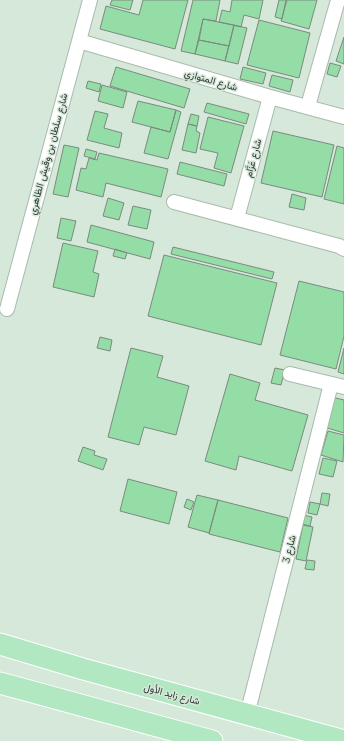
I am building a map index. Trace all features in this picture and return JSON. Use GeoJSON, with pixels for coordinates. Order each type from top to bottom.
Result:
{"type":"FeatureCollection","features":[{"type":"Feature","properties":{"kind":"main road","name":"شارع زايد الأول"},"geometry":{"type":"LineString","coordinates":[[0,644],[83,669],[344,741]]}},
{"type":"Feature","properties":{"kind":"main road"},"geometry":{"type":"LineString","coordinates":[[0,683],[212,741]]}},
{"type":"Feature","properties":{"kind":"street","name":"شارع سلطان بن وقيش الظاهري"},"geometry":{"type":"LineString","coordinates":[[7,309],[90,0]]}},
{"type":"Feature","properties":{"kind":"street"},"geometry":{"type":"LineString","coordinates":[[308,106],[338,0]]}},
{"type":"Feature","properties":{"kind":"street","name":"شارع المتوازي"},"geometry":{"type":"LineString","coordinates":[[79,41],[344,117]]}},
{"type":"Feature","properties":{"kind":"street","name":"شارع عَزَّام"},"geometry":{"type":"LineString","coordinates":[[237,218],[270,97]]}},
{"type":"Feature","properties":{"kind":"street"},"geometry":{"type":"LineString","coordinates":[[174,202],[342,246]]}},
{"type":"Feature","properties":{"kind":"street"},"geometry":{"type":"LineString","coordinates":[[290,374],[337,385]]}},
{"type":"Feature","properties":{"kind":"street","name":"شارع 3"},"geometry":{"type":"LineString","coordinates":[[248,715],[337,385]]}},
{"type":"Feature","properties":{"kind":"building"},"geometry":{"type":"Polygon","coordinates":[[[112,0],[133,0],[130,10],[110,5],[112,0]]]}},
{"type":"Feature","properties":{"kind":"building"},"geometry":{"type":"Polygon","coordinates":[[[143,0],[188,0],[175,49],[100,29],[106,6],[139,15],[143,0]]]}},
{"type":"Feature","properties":{"kind":"building"},"geometry":{"type":"Polygon","coordinates":[[[193,0],[220,0],[216,21],[203,19],[195,54],[181,51],[193,0]]]}},
{"type":"Feature","properties":{"kind":"building"},"geometry":{"type":"Polygon","coordinates":[[[232,0],[263,0],[259,19],[244,15],[241,27],[219,22],[222,10],[230,12],[232,0]]]}},
{"type":"Feature","properties":{"kind":"building"},"geometry":{"type":"Polygon","coordinates":[[[279,0],[286,0],[282,19],[275,17],[279,0]]]}},
{"type":"Feature","properties":{"kind":"building"},"geometry":{"type":"Polygon","coordinates":[[[287,0],[317,0],[309,29],[281,21],[287,0]]]}},
{"type":"Feature","properties":{"kind":"building"},"geometry":{"type":"Polygon","coordinates":[[[203,19],[234,25],[229,46],[199,40],[203,19]]]}},
{"type":"Feature","properties":{"kind":"building"},"geometry":{"type":"Polygon","coordinates":[[[259,20],[310,33],[299,78],[247,65],[259,20]]]}},
{"type":"Feature","properties":{"kind":"building"},"geometry":{"type":"Polygon","coordinates":[[[234,25],[247,28],[238,64],[225,61],[234,25]]]}},
{"type":"Feature","properties":{"kind":"building"},"geometry":{"type":"Polygon","coordinates":[[[344,37],[344,64],[336,61],[344,37]]]}},
{"type":"Feature","properties":{"kind":"building"},"geometry":{"type":"Polygon","coordinates":[[[199,40],[229,46],[225,61],[195,54],[199,40]]]}},
{"type":"Feature","properties":{"kind":"building"},"geometry":{"type":"Polygon","coordinates":[[[330,63],[341,66],[337,77],[327,74],[330,63]]]}},
{"type":"Feature","properties":{"kind":"building"},"geometry":{"type":"Polygon","coordinates":[[[116,67],[190,89],[184,108],[110,86],[116,67]]]}},
{"type":"Feature","properties":{"kind":"building"},"geometry":{"type":"Polygon","coordinates":[[[243,67],[266,73],[263,84],[240,79],[243,67]]]}},
{"type":"Feature","properties":{"kind":"building"},"geometry":{"type":"Polygon","coordinates":[[[272,75],[293,80],[290,92],[269,86],[272,75]]]}},
{"type":"Feature","properties":{"kind":"building"},"geometry":{"type":"Polygon","coordinates":[[[88,81],[101,84],[99,92],[86,88],[88,81]]]}},
{"type":"Feature","properties":{"kind":"building"},"geometry":{"type":"Polygon","coordinates":[[[102,85],[127,92],[123,108],[98,101],[102,85]]]}},
{"type":"Feature","properties":{"kind":"building"},"geometry":{"type":"Polygon","coordinates":[[[138,101],[176,110],[170,132],[132,122],[138,101]]]}},
{"type":"Feature","properties":{"kind":"building"},"geometry":{"type":"Polygon","coordinates":[[[207,103],[249,114],[246,124],[204,112],[207,103]]]}},
{"type":"Feature","properties":{"kind":"building"},"geometry":{"type":"Polygon","coordinates":[[[176,110],[181,112],[168,159],[144,153],[151,127],[170,132],[176,110]]]}},
{"type":"Feature","properties":{"kind":"building"},"geometry":{"type":"Polygon","coordinates":[[[95,111],[108,114],[104,128],[122,133],[119,148],[87,140],[95,111]]]}},
{"type":"Feature","properties":{"kind":"building"},"geometry":{"type":"Polygon","coordinates":[[[191,114],[199,116],[197,126],[188,124],[191,114]]]}},
{"type":"Feature","properties":{"kind":"building"},"geometry":{"type":"Polygon","coordinates":[[[208,117],[244,126],[231,173],[214,168],[218,153],[200,149],[208,117]]]}},
{"type":"Feature","properties":{"kind":"building"},"geometry":{"type":"Polygon","coordinates":[[[188,124],[197,126],[196,131],[200,133],[196,153],[182,150],[188,124]]]}},
{"type":"Feature","properties":{"kind":"building"},"geometry":{"type":"Polygon","coordinates":[[[273,131],[334,145],[322,197],[261,183],[273,131]]]}},
{"type":"Feature","properties":{"kind":"building"},"geometry":{"type":"Polygon","coordinates":[[[64,145],[79,148],[68,197],[53,194],[64,145]]]}},
{"type":"Feature","properties":{"kind":"building"},"geometry":{"type":"Polygon","coordinates":[[[337,146],[344,148],[344,204],[324,199],[337,146]]]}},
{"type":"Feature","properties":{"kind":"building"},"geometry":{"type":"Polygon","coordinates":[[[86,149],[97,152],[95,159],[84,156],[86,149]]]}},
{"type":"Feature","properties":{"kind":"building"},"geometry":{"type":"Polygon","coordinates":[[[99,153],[168,169],[161,197],[106,183],[103,197],[76,190],[81,168],[86,169],[89,158],[97,160],[99,153]]]}},
{"type":"Feature","properties":{"kind":"building"},"geometry":{"type":"Polygon","coordinates":[[[180,162],[227,174],[224,186],[177,174],[180,162]]]}},
{"type":"Feature","properties":{"kind":"building"},"geometry":{"type":"Polygon","coordinates":[[[292,194],[306,198],[304,210],[289,207],[292,194]]]}},
{"type":"Feature","properties":{"kind":"building"},"geometry":{"type":"Polygon","coordinates":[[[108,198],[124,203],[119,220],[103,216],[108,198]]]}},
{"type":"Feature","properties":{"kind":"building"},"geometry":{"type":"Polygon","coordinates":[[[133,206],[151,210],[147,229],[128,225],[133,206]]]}},
{"type":"Feature","properties":{"kind":"building"},"geometry":{"type":"Polygon","coordinates":[[[61,218],[76,221],[71,241],[57,238],[61,218]]]}},
{"type":"Feature","properties":{"kind":"building"},"geometry":{"type":"Polygon","coordinates":[[[91,225],[154,242],[150,259],[87,242],[91,225]]]}},
{"type":"Feature","properties":{"kind":"building"},"geometry":{"type":"Polygon","coordinates":[[[63,243],[98,251],[93,272],[99,274],[94,297],[53,287],[63,243]]]}},
{"type":"Feature","properties":{"kind":"building"},"geometry":{"type":"Polygon","coordinates":[[[173,247],[274,272],[272,279],[171,254],[173,247]]]}},
{"type":"Feature","properties":{"kind":"building"},"geometry":{"type":"Polygon","coordinates":[[[115,249],[127,253],[125,259],[113,256],[115,249]]]}},
{"type":"Feature","properties":{"kind":"building"},"geometry":{"type":"Polygon","coordinates":[[[164,255],[277,283],[261,345],[148,316],[164,255]]]}},
{"type":"Feature","properties":{"kind":"building"},"geometry":{"type":"Polygon","coordinates":[[[299,281],[344,292],[344,336],[336,369],[280,355],[299,281]]]}},
{"type":"Feature","properties":{"kind":"building"},"geometry":{"type":"Polygon","coordinates":[[[100,337],[112,340],[110,351],[97,348],[100,337]]]}},
{"type":"Feature","properties":{"kind":"building"},"geometry":{"type":"Polygon","coordinates":[[[131,348],[163,356],[157,377],[189,386],[176,435],[144,427],[139,445],[108,437],[131,348]]]}},
{"type":"Feature","properties":{"kind":"building"},"geometry":{"type":"Polygon","coordinates":[[[344,348],[344,374],[338,372],[344,348]]]}},
{"type":"Feature","properties":{"kind":"building"},"geometry":{"type":"Polygon","coordinates":[[[275,368],[285,370],[281,385],[271,383],[275,368]]]}},
{"type":"Feature","properties":{"kind":"building"},"geometry":{"type":"Polygon","coordinates":[[[230,374],[260,383],[255,400],[308,415],[292,471],[239,456],[236,470],[205,461],[230,374]]]}},
{"type":"Feature","properties":{"kind":"building"},"geometry":{"type":"Polygon","coordinates":[[[332,397],[344,400],[344,433],[324,427],[332,397]]]}},
{"type":"Feature","properties":{"kind":"building"},"geometry":{"type":"Polygon","coordinates":[[[328,431],[344,435],[343,462],[321,455],[328,431]]]}},
{"type":"Feature","properties":{"kind":"building"},"geometry":{"type":"Polygon","coordinates":[[[83,447],[95,451],[94,455],[107,459],[103,470],[78,461],[83,447]]]}},
{"type":"Feature","properties":{"kind":"building"},"geometry":{"type":"Polygon","coordinates":[[[323,458],[337,461],[333,477],[319,474],[323,458]]]}},
{"type":"Feature","properties":{"kind":"building"},"geometry":{"type":"Polygon","coordinates":[[[128,479],[177,492],[169,524],[120,511],[128,479]]]}},
{"type":"Feature","properties":{"kind":"building"},"geometry":{"type":"Polygon","coordinates":[[[322,493],[330,494],[328,506],[320,504],[322,493]]]}},
{"type":"Feature","properties":{"kind":"building"},"geometry":{"type":"Polygon","coordinates":[[[197,495],[218,500],[209,533],[188,527],[197,495]]]}},
{"type":"Feature","properties":{"kind":"building"},"geometry":{"type":"Polygon","coordinates":[[[187,499],[194,502],[191,510],[184,507],[187,499]]]}},
{"type":"Feature","properties":{"kind":"building"},"geometry":{"type":"Polygon","coordinates":[[[218,500],[288,518],[280,552],[209,534],[218,500]]]}},
{"type":"Feature","properties":{"kind":"building"},"geometry":{"type":"Polygon","coordinates":[[[310,502],[320,504],[317,515],[308,513],[310,502]]]}},
{"type":"Feature","properties":{"kind":"building"},"geometry":{"type":"Polygon","coordinates":[[[299,514],[312,517],[310,526],[297,523],[299,514]]]}},
{"type":"Feature","properties":{"kind":"building"},"geometry":{"type":"Polygon","coordinates":[[[303,525],[313,527],[306,561],[296,559],[303,525]]]}},
{"type":"Feature","properties":{"kind":"building"},"geometry":{"type":"Polygon","coordinates":[[[307,560],[315,561],[314,570],[305,569],[307,560]]]}}]}
